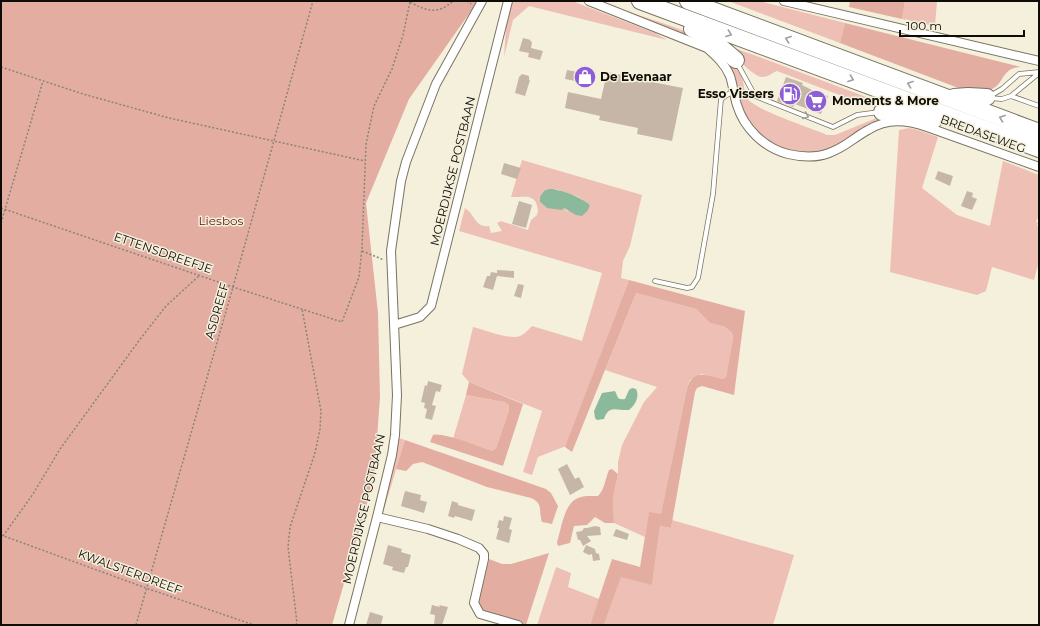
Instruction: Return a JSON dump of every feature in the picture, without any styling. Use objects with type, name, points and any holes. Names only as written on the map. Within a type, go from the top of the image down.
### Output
[{"type":"highway","points":[[634,1],[657,15],[706,36],[720,45],[736,60]]},
{"type":"highway","points":[[640,1],[1039,149]]},
{"type":"highway","points":[[688,1],[1039,132]]},
{"type":"highway","points":[[947,98],[968,96],[987,97]]},
{"type":"highway","points":[[882,112],[896,110],[998,134]]},
{"type":"street","name":"MOERDIJKSE POSTBAAN","points":[[349,625],[392,454],[397,395],[391,250],[401,181],[406,162],[436,84],[482,1]]},
{"type":"street","name":"MOERDIJKSE POSTBAAN","points":[[394,325],[420,317],[431,306],[508,1]]},
{"type":"street","name":"BREDASEWEG","points":[[589,1],[707,48],[716,55],[730,76],[733,91],[743,119],[754,134],[765,144],[781,152],[810,156],[826,154],[841,149],[869,129],[899,120],[926,126],[1039,167]]},
{"type":"street","points":[[784,1],[1039,61]]},
{"type":"street","points":[[377,517],[458,538],[479,548],[484,554],[484,559],[474,602],[480,614],[518,625]]},
{"type":"lane","points":[[736,60],[755,96],[833,127],[857,115],[882,112]]},
{"type":"lane","points":[[987,97],[1002,99],[1011,96],[1039,72]]},
{"type":"lane","points":[[987,97],[999,91],[1019,74],[1039,72]]},
{"type":"lane","points":[[655,281],[687,288],[692,287],[698,278],[713,194],[721,99],[733,91]]},
{"type":"lane","points":[[1011,96],[1039,106]]},
{"type":"path","name":"ASDREEF","points":[[136,625],[313,1]]},
{"type":"path","points":[[392,262],[376,257],[362,250],[366,144],[374,106],[392,69],[403,35],[410,1],[420,8],[440,10],[453,1]]},
{"type":"path","points":[[467,1],[469,3],[470,1]]},
{"type":"path","points":[[1,67],[83,94],[169,118],[365,162]]},
{"type":"path","points":[[1,223],[44,81]]},
{"type":"path","name":"ETTENSDREEFJE","points":[[1,208],[233,287],[342,322],[359,277],[362,250]]},
{"type":"path","points":[[2,536],[33,494],[60,449],[141,338],[166,306],[200,275]]},
{"type":"path","points":[[296,625],[288,547],[290,527],[315,453],[320,429],[321,411],[302,309]]},
{"type":"path","name":"KWALSTERDREEF","points":[[2,536],[254,625]]},
{"type":"shaded area","points":[[512,1],[572,1],[655,33],[667,40],[529,6],[513,20],[504,57],[507,13]]},
{"type":"shaded area","points":[[728,1],[759,1],[845,23],[840,43]]},
{"type":"shaded area","points":[[905,1],[937,1],[935,26],[902,19]]},
{"type":"shaded area","points":[[617,8],[674,27],[714,46],[728,57],[738,68],[742,77],[747,98],[760,108],[771,113],[827,135],[835,135],[879,117],[887,117],[841,146],[812,154],[776,148],[748,123],[719,57]]},
{"type":"shaded area","points":[[722,44],[893,107],[875,107],[860,102],[851,104],[842,96],[777,71],[767,76],[759,76],[748,69]]},
{"type":"shaded area","points":[[909,128],[938,137],[922,188],[957,215],[990,226],[1003,161],[1039,175],[1039,215],[1036,222],[1038,223],[1037,226],[1039,227],[1039,261],[1034,280],[992,267],[986,291],[977,295],[890,272],[899,130]]},
{"type":"shaded area","points":[[522,160],[642,195],[630,246],[623,261],[621,278],[629,280],[566,446],[538,457],[532,475],[523,472],[542,411],[469,382],[462,374],[473,327],[503,336],[515,337],[520,336],[532,326],[582,341],[602,273],[459,231],[465,208],[478,223],[484,226],[489,226],[491,233],[502,231],[497,223],[501,221],[528,230],[531,220],[537,215],[538,211],[535,201],[529,197],[511,197]],"holes":[[[556,189],[579,197],[590,205],[567,211],[564,208],[547,208],[540,202],[540,197]]]},
{"type":"shaded area","points":[[554,189],[576,196],[590,205],[588,210],[582,216],[576,215],[564,208],[562,210],[547,208],[540,202],[540,197],[544,191]]},
{"type":"shaded area","points":[[636,293],[696,309],[710,323],[725,327],[732,333],[733,338],[726,377],[723,379],[701,374],[690,380],[687,388],[661,515],[649,513],[645,537],[614,523],[613,498],[622,445],[644,402],[657,387],[605,370]]},
{"type":"shaded area","points":[[632,388],[636,389],[637,398],[629,410],[614,409],[608,411],[604,419],[597,420],[595,418],[594,411],[602,393],[615,391],[619,398],[625,399],[629,390]]},
{"type":"shaded area","points":[[466,395],[504,402],[509,405],[509,410],[496,448],[492,451],[468,442],[453,439]]},
{"type":"shaded area","points":[[396,437],[405,440],[382,516],[391,466]]},
{"type":"shaded area","points":[[672,520],[794,555],[773,625],[604,625],[621,576],[652,584],[660,526],[671,528]]},
{"type":"shaded area","points":[[556,567],[571,573],[568,587],[599,599],[590,625],[537,625]]},
{"type":"green space","name":"Liesbos","points":[[1,1],[478,1],[409,99],[366,203],[378,313],[380,397],[374,479],[332,625],[1,625]]},
{"type":"green space","points":[[850,1],[905,1],[902,19],[849,7]]},
{"type":"green space","points":[[845,23],[1021,67],[1010,70],[1006,73],[999,83],[992,89],[983,92],[969,92],[840,43]]},
{"type":"green space","points":[[629,280],[745,311],[734,395],[702,386],[697,388],[695,392],[671,528],[660,526],[652,585],[621,577],[604,625],[590,625],[612,559],[640,567],[649,512],[661,514],[687,388],[693,378],[697,376],[706,375],[723,379],[726,377],[733,338],[732,333],[725,327],[710,323],[696,309],[636,293],[572,452],[565,447]]},
{"type":"green space","points":[[469,382],[523,404],[503,466],[430,442],[433,435],[438,435],[462,440],[492,451],[496,448],[509,410],[509,405],[504,402],[466,395]]},
{"type":"green space","points":[[405,440],[546,489],[551,493],[558,506],[552,524],[542,522],[539,505],[531,498],[487,487],[422,462],[413,464],[406,471],[396,469]]},
{"type":"green space","points":[[612,469],[618,474],[613,498],[614,523],[605,523],[595,517],[587,525],[574,526],[570,543],[558,546],[557,542],[566,512],[572,502],[581,497],[598,496],[604,487],[609,470]]},
{"type":"green space","points":[[549,553],[526,625],[485,613],[477,605],[489,559],[502,564],[511,564]]},
{"type":"building","points":[[523,38],[531,40],[531,48],[543,51],[540,60],[528,57],[529,53],[519,51]]},
{"type":"building","points":[[567,70],[593,75],[591,84],[565,79]]},
{"type":"building","points":[[607,72],[622,75],[621,79],[636,82],[637,79],[683,88],[672,141],[637,134],[638,128],[599,120],[600,116],[565,108],[568,92],[601,99]]},
{"type":"building","points":[[522,74],[529,76],[530,80],[525,96],[515,93],[519,77]]},
{"type":"building","points":[[786,77],[803,83],[802,85],[828,96],[821,114],[795,104],[793,107],[777,101]]},
{"type":"building","points":[[504,163],[521,168],[517,179],[501,174]]},
{"type":"building","points":[[938,171],[953,176],[950,186],[935,179]]},
{"type":"building","points":[[967,191],[973,193],[972,197],[977,199],[972,210],[961,206]]},
{"type":"building","points":[[519,201],[532,205],[526,228],[512,224]]},
{"type":"building","points":[[497,270],[514,271],[514,278],[497,276],[493,290],[483,287],[487,276],[490,276],[491,272],[497,273]]},
{"type":"building","points":[[518,284],[524,285],[521,298],[514,296]]},
{"type":"building","points":[[428,381],[442,385],[440,392],[436,391],[432,405],[436,406],[432,420],[425,418],[427,409],[424,408],[425,403],[421,402],[425,385],[427,386]]},
{"type":"building","points":[[567,464],[575,479],[579,477],[584,487],[570,495],[558,469]]},
{"type":"building","points":[[405,491],[421,495],[420,500],[427,502],[424,513],[401,506]]},
{"type":"building","points":[[452,501],[458,503],[458,505],[475,510],[472,521],[455,516],[454,518],[448,516]]},
{"type":"building","points":[[504,516],[512,518],[509,529],[512,530],[509,543],[496,539],[499,528],[497,528],[499,520],[503,521]]},
{"type":"building","points":[[595,526],[600,527],[601,535],[587,536],[591,541],[583,546],[580,540],[578,540],[576,532],[582,531],[584,528]]},
{"type":"building","points":[[616,529],[629,534],[627,540],[613,536]]},
{"type":"building","points":[[388,545],[402,549],[401,552],[411,555],[408,567],[406,567],[404,573],[392,570],[393,567],[383,564]]},
{"type":"building","points":[[586,545],[595,549],[596,553],[599,554],[600,560],[593,561],[592,554],[589,555],[583,552]]},
{"type":"building","points":[[432,605],[448,607],[442,625],[434,625],[435,615],[430,614]]},
{"type":"building","points":[[370,612],[383,616],[381,625],[366,625]]},
{"type":"place","name":"De Evenaar","points":[[585,77]]},
{"type":"place","name":"Esso Vissers","points":[[790,94]]},
{"type":"place","name":"Moments & More","points":[[816,101]]}]
